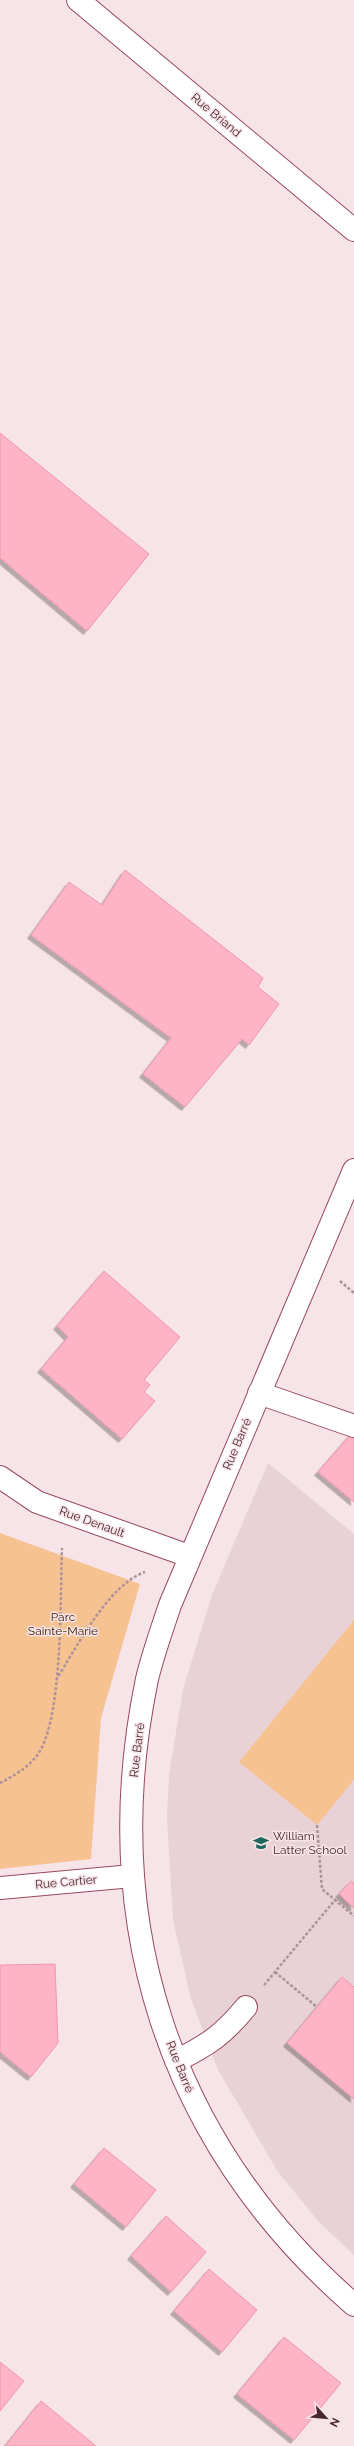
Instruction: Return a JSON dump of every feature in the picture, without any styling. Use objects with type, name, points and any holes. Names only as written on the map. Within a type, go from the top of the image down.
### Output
[{"type":"street","name":"Rue Briand","points":[[78,0],[354,230]]},
{"type":"street","name":"Rue Barré","points":[[354,1170],[189,1556],[156,1648],[144,1697],[133,1774],[130,1822],[132,1876],[144,1958],[157,2007],[176,2061],[208,2127],[251,2195],[304,2258],[354,2304]]},
{"type":"street","points":[[259,1393],[354,1426]]},
{"type":"street","name":"Rue Denault","points":[[0,1477],[37,1502],[189,1556]]},
{"type":"street","name":"Rue Cartier","points":[[0,1888],[132,1876]]},
{"type":"street","points":[[176,2061],[205,2047],[223,2034],[246,2007]]},
{"type":"path","points":[[340,1281],[354,1293]]},
{"type":"path","points":[[0,1783],[28,1764],[39,1752],[50,1721],[56,1680],[62,1548]]},
{"type":"path","points":[[56,1680],[96,1614],[136,1575]]},
{"type":"path","points":[[317,1825],[322,1889],[354,1916]]},
{"type":"path","points":[[246,2007],[335,1900]]},
{"type":"path","points":[[275,1972],[317,2007]]},
{"type":"shaded area","name":"William Latter School","points":[[268,1463],[354,1534],[354,2255],[319,2222],[278,2172],[218,2070],[191,1999],[173,1920],[167,1818],[169,1775],[183,1689],[212,1595]]},
{"type":"green space","name":"Parc Sainte-Marie","points":[[0,1533],[140,1584],[101,1718],[91,1859],[0,1869]]},
{"type":"green space","points":[[354,1620],[354,1780],[317,1825],[239,1762]]},
{"type":"building","points":[[0,433],[149,554],[87,631],[0,558]]},
{"type":"building","points":[[125,870],[263,978],[258,987],[279,1004],[249,1045],[242,1039],[185,1107],[143,1074],[171,1038],[31,935],[69,882],[102,905]]},
{"type":"building","points":[[104,1271],[180,1337],[144,1380],[150,1385],[144,1392],[155,1401],[122,1439],[41,1369],[68,1337],[57,1326]]},
{"type":"building","points":[[351,1434],[354,1437],[354,1502],[318,1472]]},
{"type":"building","points":[[351,1881],[354,1883],[354,1908],[339,1894]]},
{"type":"building","points":[[55,1964],[58,2043],[31,2077],[0,2052],[0,1965]]},
{"type":"building","points":[[342,1977],[354,1987],[354,2099],[287,2043]]},
{"type":"building","points":[[104,2148],[156,2190],[126,2227],[74,2184]]},
{"type":"building","points":[[166,2216],[206,2252],[171,2292],[131,2256]]},
{"type":"building","points":[[209,2269],[257,2310],[222,2352],[174,2311]]},
{"type":"building","points":[[284,2337],[341,2383],[294,2440],[237,2394]]},
{"type":"building","points":[[0,2362],[24,2381],[0,2411]]},
{"type":"building","points":[[41,2401],[96,2446],[5,2446]]},
{"type":"place","name":"William Latter School","points":[[261,1843]]}]
